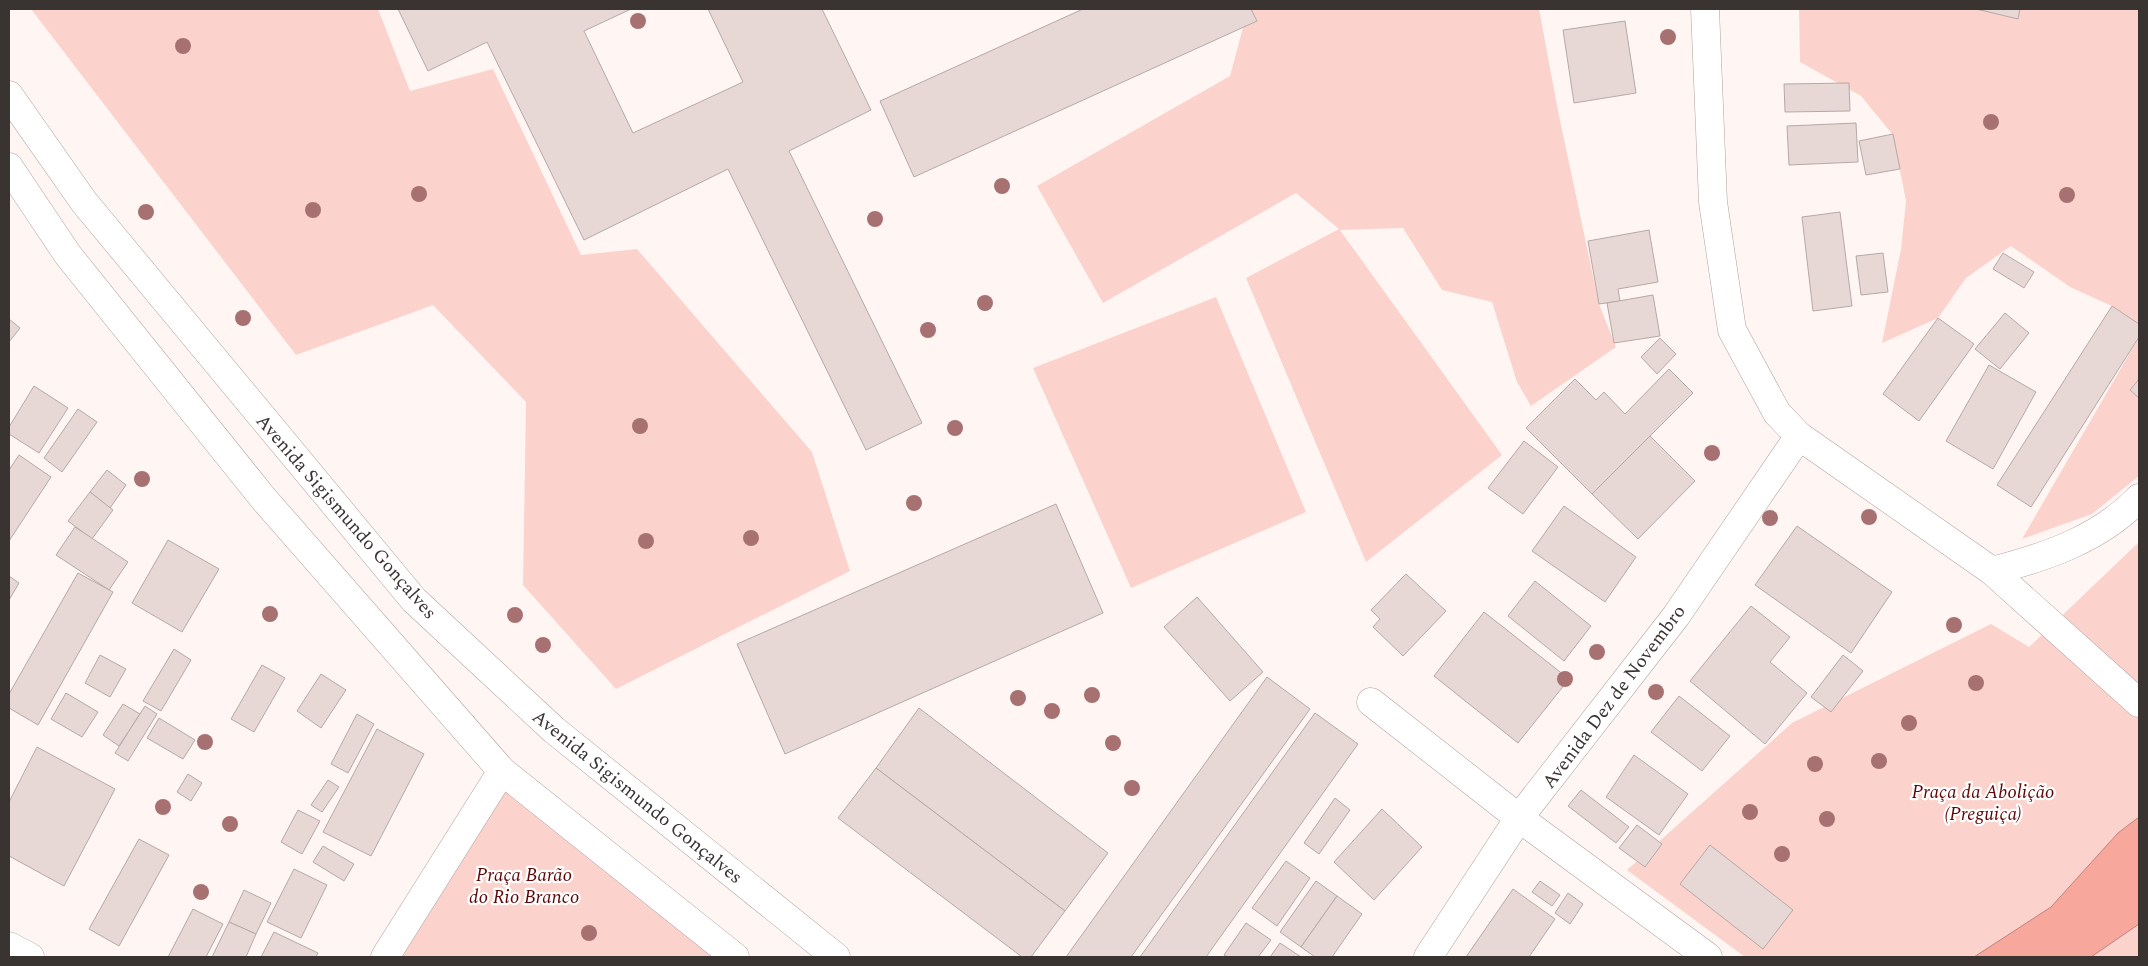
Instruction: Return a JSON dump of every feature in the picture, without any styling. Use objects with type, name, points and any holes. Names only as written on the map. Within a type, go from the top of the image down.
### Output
[{"type":"street","points":[[1705,9],[1713,202],[1732,330],[1777,413],[1799,436],[1992,571],[2139,703]]},
{"type":"street","name":"Avenida Sigismundo Gonçalves","points":[[9,95],[84,202],[414,600],[554,730],[836,957]]},
{"type":"street","points":[[9,167],[68,254],[263,498],[502,771],[735,957]]},
{"type":"street","name":"Avenida Dez de Novembro","points":[[1428,957],[1520,818],[1676,616],[1799,436]]},
{"type":"street","points":[[1992,571],[2042,558],[2078,542],[2124,515],[2139,498]]},
{"type":"street","points":[[1371,702],[1520,818],[1708,957]]},
{"type":"street","points":[[385,957],[502,771]]},
{"type":"street","points":[[9,946],[30,957]]},
{"type":"green space","points":[[31,9],[378,9],[410,91],[493,69],[581,255],[637,249],[812,452],[850,571],[616,689],[523,585],[526,402],[433,305],[296,355]]},
{"type":"green space","points":[[1248,9],[1539,9],[1558,111],[1599,304],[1616,347],[1531,406],[1517,382],[1492,302],[1442,290],[1403,228],[1340,230],[1502,455],[1366,562],[1246,278],[1339,229],[1296,193],[1103,303],[1037,186],[1230,76]]},
{"type":"green space","points":[[1799,9],[2139,9],[2139,324],[2112,306],[2070,287],[2011,246],[1966,278],[1938,318],[1882,343],[1901,249],[1906,201],[1893,135],[1861,96],[1800,62]]},
{"type":"green space","points":[[1216,297],[1306,512],[1131,588],[1033,368]]},
{"type":"green space","points":[[2139,337],[2139,476],[2092,514],[2022,539]]},
{"type":"green space","name":"Praça da Abolição (Preguiça)","points":[[2139,542],[2139,957],[1745,957],[1627,870],[1792,723],[1991,624],[2029,647]]},
{"type":"green space","name":"Praça Barão do Rio Branco","points":[[502,777],[736,957],[402,957]]},
{"type":"shaded area","points":[[2139,817],[2139,924],[2091,957],[1974,957],[2051,907],[2118,833]]},
{"type":"building","points":[[398,9],[631,9],[584,31],[633,133],[743,82],[708,9],[822,9],[871,110],[789,151],[922,423],[866,450],[728,169],[584,240],[487,42],[428,71]]},
{"type":"building","points":[[1083,9],[1251,9],[1257,21],[914,177],[880,101]]},
{"type":"building","points":[[1976,9],[2020,9],[2018,19]]},
{"type":"building","points":[[1625,21],[1636,93],[1574,103],[1563,30]]},
{"type":"building","points":[[1849,83],[1850,111],[1785,112],[1784,84]]},
{"type":"building","points":[[1856,123],[1858,162],[1789,165],[1787,126]]},
{"type":"building","points":[[1893,134],[1900,169],[1866,175],[1859,141]]},
{"type":"building","points":[[1840,212],[1852,306],[1813,311],[1802,217]]},
{"type":"building","points":[[1649,230],[1658,282],[1618,289],[1620,301],[1599,304],[1588,241]]},
{"type":"building","points":[[1883,253],[1888,292],[1861,295],[1856,256]]},
{"type":"building","points":[[2003,253],[2034,272],[2024,288],[1993,269]]},
{"type":"building","points":[[1653,295],[1660,336],[1614,343],[1607,303]]},
{"type":"building","points":[[2112,306],[2139,324],[2139,337],[2031,507],[1997,485]]},
{"type":"building","points":[[2005,313],[2029,333],[2000,369],[1975,349]]},
{"type":"building","points":[[1938,318],[1974,344],[1919,421],[1883,394]]},
{"type":"building","points":[[9,319],[20,328],[9,342]]},
{"type":"building","points":[[1660,338],[1676,354],[1657,374],[1641,357]]},
{"type":"building","points":[[1989,365],[2036,392],[1993,469],[1946,441]]},
{"type":"building","points":[[1669,369],[1693,393],[1592,494],[1526,428],[1575,379],[1596,400],[1604,392],[1625,414]]},
{"type":"building","points":[[2139,379],[2139,398],[2130,390]]},
{"type":"building","points":[[34,386],[68,408],[39,453],[9,434],[9,427]]},
{"type":"building","points":[[78,409],[97,422],[62,472],[44,458]]},
{"type":"building","points":[[1650,436],[1695,481],[1638,539],[1592,494]]},
{"type":"building","points":[[1524,441],[1558,467],[1523,514],[1488,488]]},
{"type":"building","points":[[19,455],[51,477],[9,541],[9,470]]},
{"type":"building","points":[[107,470],[126,485],[110,508],[90,492]]},
{"type":"building","points":[[90,492],[113,510],[92,539],[68,521]]},
{"type":"building","points":[[1056,504],[1103,613],[785,754],[737,644]]},
{"type":"building","points":[[1564,506],[1636,557],[1605,602],[1532,551]]},
{"type":"building","points":[[1797,526],[1892,592],[1851,653],[1755,585]]},
{"type":"building","points":[[75,527],[128,562],[109,590],[56,555]]},
{"type":"building","points":[[168,540],[219,569],[182,632],[132,603]]},
{"type":"building","points":[[78,573],[113,592],[38,725],[9,708],[9,694]]},
{"type":"building","points":[[1406,574],[1446,611],[1403,656],[1373,627],[1380,619],[1371,610]]},
{"type":"building","points":[[9,576],[19,583],[9,600]]},
{"type":"building","points":[[1535,581],[1591,626],[1564,661],[1508,616]]},
{"type":"building","points":[[1197,597],[1263,672],[1230,701],[1164,627]]},
{"type":"building","points":[[1751,606],[1790,637],[1770,662],[1807,693],[1765,744],[1690,681]]},
{"type":"building","points":[[1484,612],[1569,679],[1518,743],[1434,676]]},
{"type":"building","points":[[174,649],[191,660],[161,711],[143,701]]},
{"type":"building","points":[[100,655],[126,669],[110,697],[85,683]]},
{"type":"building","points":[[1843,655],[1863,671],[1831,712],[1811,697]]},
{"type":"building","points":[[262,665],[285,678],[254,732],[231,719]]},
{"type":"building","points":[[321,674],[346,690],[321,728],[297,711]]},
{"type":"building","points":[[1267,677],[1310,709],[1131,957],[1066,957]]},
{"type":"building","points":[[66,693],[98,712],[82,737],[51,719]]},
{"type":"building","points":[[1679,696],[1730,736],[1702,771],[1651,732]]},
{"type":"building","points":[[123,704],[140,714],[119,746],[103,735]]},
{"type":"building","points":[[145,706],[157,714],[128,761],[115,753]]},
{"type":"building","points":[[919,708],[1108,853],[1065,911],[876,768]]},
{"type":"building","points":[[1315,713],[1358,744],[1206,957],[1140,957]]},
{"type":"building","points":[[357,714],[374,724],[348,773],[331,764]]},
{"type":"building","points":[[159,718],[195,740],[183,759],[147,738]]},
{"type":"building","points":[[377,729],[424,754],[371,856],[323,832]]},
{"type":"building","points":[[37,747],[115,789],[64,886],[9,856],[9,802]]},
{"type":"building","points":[[1634,755],[1688,794],[1659,835],[1606,797]]},
{"type":"building","points":[[876,768],[1065,911],[1031,957],[1022,957],[838,818]]},
{"type":"building","points":[[188,774],[202,783],[191,801],[177,792]]},
{"type":"building","points":[[328,780],[339,787],[322,812],[311,805]]},
{"type":"building","points":[[1581,790],[1629,827],[1616,843],[1568,806]]},
{"type":"building","points":[[1335,798],[1350,810],[1319,854],[1304,843]]},
{"type":"building","points":[[1382,809],[1422,847],[1374,900],[1334,862]]},
{"type":"building","points":[[298,810],[320,821],[302,854],[281,842]]},
{"type":"building","points":[[1637,825],[1662,844],[1645,867],[1619,848]]},
{"type":"building","points":[[139,839],[169,855],[119,946],[89,929]]},
{"type":"building","points":[[1710,845],[1793,910],[1763,949],[1680,884]]},
{"type":"building","points":[[323,846],[354,864],[344,881],[313,862]]},
{"type":"building","points":[[1286,861],[1310,878],[1277,926],[1252,908]]},
{"type":"building","points":[[294,869],[327,885],[301,938],[267,922]]},
{"type":"building","points":[[1316,881],[1337,896],[1301,947],[1280,932]]},
{"type":"building","points":[[1540,881],[1560,895],[1552,906],[1532,892]]},
{"type":"building","points":[[1513,889],[1555,919],[1529,957],[1466,957]]},
{"type":"building","points":[[244,890],[271,903],[256,934],[229,922]]},
{"type":"building","points":[[1568,893],[1583,904],[1570,924],[1555,913]]},
{"type":"building","points":[[1337,896],[1362,914],[1332,957],[1315,957],[1301,947]]},
{"type":"building","points":[[193,909],[223,924],[206,957],[168,957]]},
{"type":"building","points":[[229,922],[256,934],[246,957],[212,957]]},
{"type":"building","points":[[1246,923],[1271,940],[1258,957],[1228,957],[1224,955]]},
{"type":"building","points":[[274,932],[318,953],[316,957],[261,957]]},
{"type":"building","points":[[1280,943],[1301,957],[1270,957]]}]
